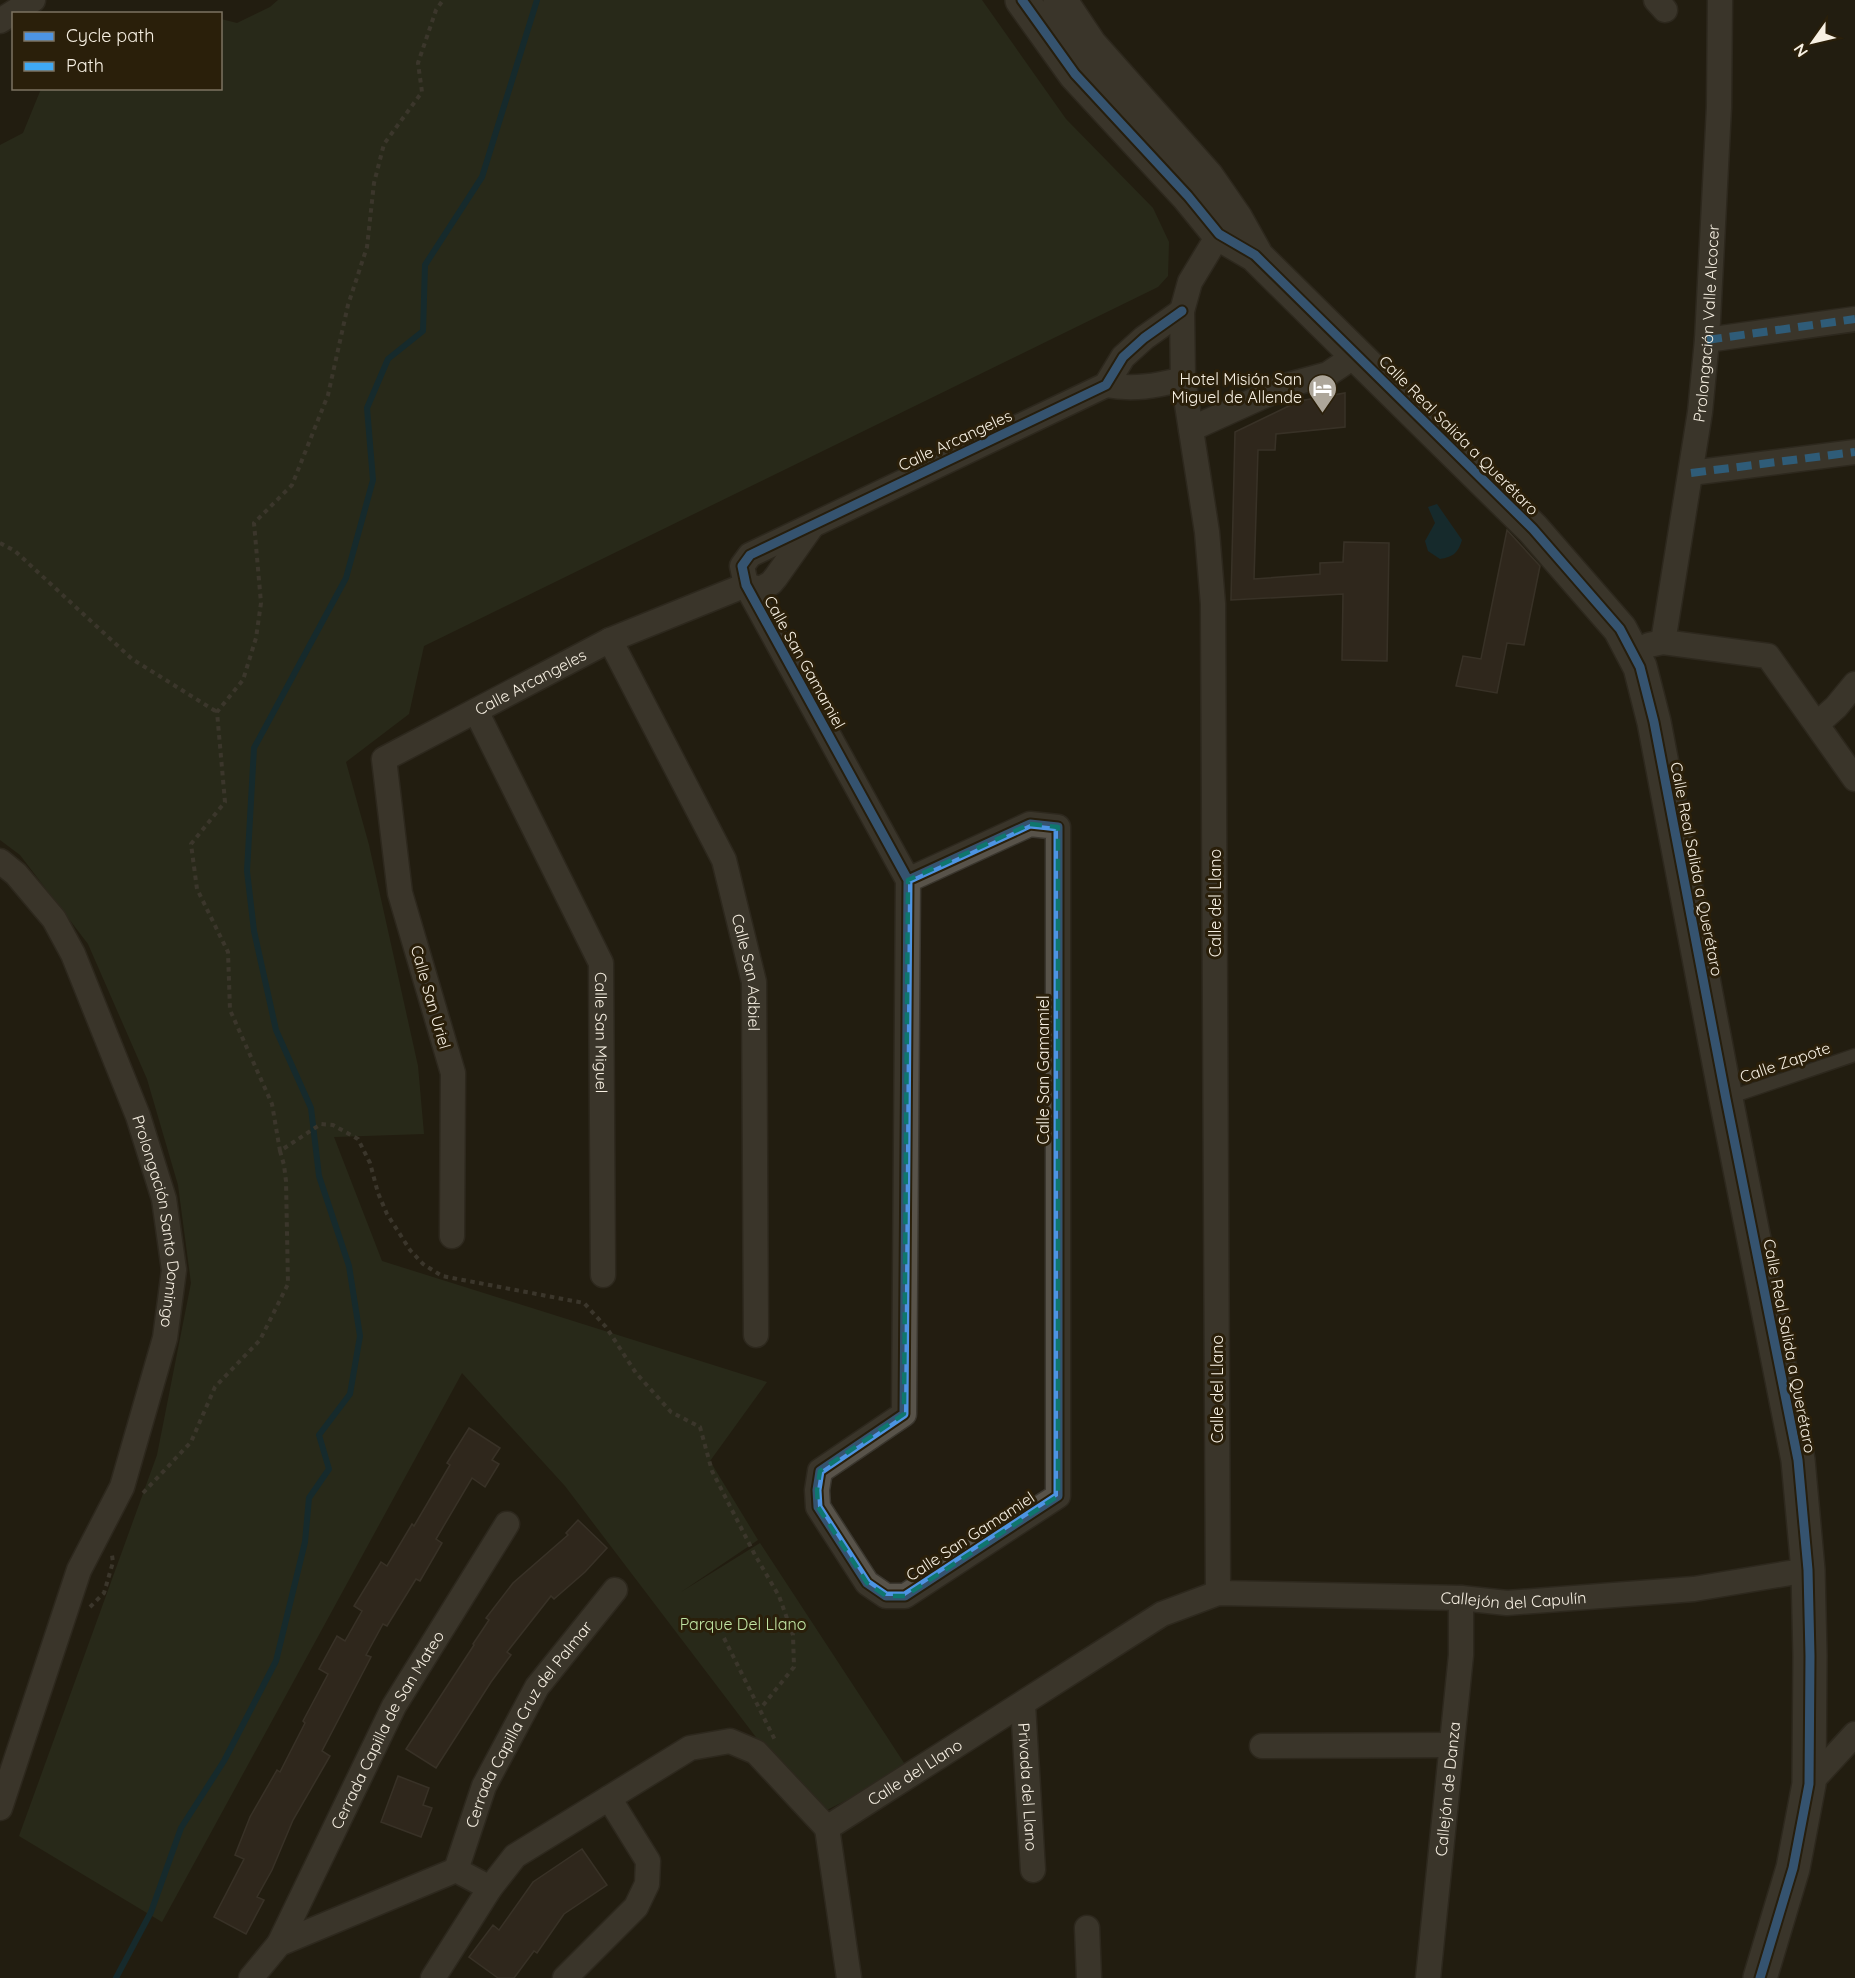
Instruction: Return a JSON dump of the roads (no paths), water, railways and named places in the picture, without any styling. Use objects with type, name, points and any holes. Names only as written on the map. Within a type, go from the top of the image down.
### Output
[{"type":"street","points":[[14,12],[33,0]]},
{"type":"street","name":"Calle Real Salida a Querétaro","points":[[1022,0],[1075,74],[1188,196],[1227,227],[1256,255],[1533,530],[1620,629],[1640,667],[1654,722],[1798,1460],[1808,1570],[1809,1784],[1793,1868],[1760,1978]]},
{"type":"street","name":"Calle Real Salida a Querétaro","points":[[1060,0],[1090,45],[1207,177],[1227,227]]},
{"type":"street","name":"Prolongación Valle Alcocer","points":[[1663,642],[1700,412],[1707,340],[1719,106],[1720,0]]},
{"type":"street","name":"Calle del Llano","points":[[827,1828],[1023,1705],[1162,1614],[1218,1593],[1213,604],[1207,532],[1183,379],[1182,311],[1190,282],[1227,227]]},
{"type":"street","points":[[1182,311],[1144,338],[1123,357],[1106,385],[1127,389],[1183,379]]},
{"type":"street","points":[[1707,340],[1855,319]]},
{"type":"street","points":[[1191,429],[1288,385],[1328,374],[1356,355]]},
{"type":"street","name":"Calle Arcangeles","points":[[384,759],[610,640],[746,585],[760,589],[771,583],[813,524],[1106,385]]},
{"type":"street","points":[[1691,473],[1855,452]]},
{"type":"street","name":"Calle San Gamamiel","points":[[746,585],[908,880],[904,1414],[820,1471],[817,1490],[818,1507],[867,1583],[886,1596],[905,1596],[1058,1496],[1058,827],[1030,824],[908,880]]},
{"type":"street","name":"Calle San Adbiel","points":[[610,640],[724,860],[754,982],[756,1335]]},
{"type":"street","points":[[1631,648],[1663,642],[1768,656],[1855,779]]},
{"type":"street","points":[[1816,724],[1855,684]]},
{"type":"street","name":"Calle San Miguel","points":[[476,711],[601,963],[603,1275]]},
{"type":"street","name":"Calle San Uriel","points":[[384,759],[400,893],[453,1073],[452,1236]]},
{"type":"street","name":"Prolongación Santo Domingo","points":[[0,861],[15,874],[54,919],[73,954],[138,1116],[164,1199],[174,1270],[165,1338],[122,1487],[79,1570],[0,1808]]},
{"type":"street","name":"Cerrada Capilla de San Mateo","points":[[279,1944],[394,1706],[507,1524]]},
{"type":"street","name":"Callejón del Capulín","points":[[1218,1593],[1461,1598],[1508,1603],[1694,1588],[1808,1570]]},
{"type":"street","name":"Cerrada Capilla Cruz del Palmar","points":[[456,1869],[484,1786],[537,1686],[615,1590]]},
{"type":"street","name":"Callejón de Danza","points":[[1428,1978],[1461,1655],[1461,1598]]},
{"type":"street","name":"Privada del Llano","points":[[1023,1705],[1034,1870]]},
{"type":"street","points":[[1809,1784],[1855,1734]]},
{"type":"street","points":[[433,1978],[490,1888],[515,1856],[690,1748],[730,1741],[756,1752],[827,1828],[849,1978]]},
{"type":"street","points":[[1262,1746],[1451,1745]]},
{"type":"street","points":[[564,1978],[636,1907],[647,1884],[648,1861],[609,1798]]},
{"type":"street","points":[[251,1978],[279,1944],[456,1869],[490,1888]]},
{"type":"street","points":[[1087,1928],[1089,1978]]},
{"type":"lane","name":"Calle Zapote","points":[[1726,1099],[1855,1055]]},
{"type":"water","points":[[1437,504],[1462,540],[1454,554],[1440,559],[1428,551],[1425,541],[1435,523],[1428,507]]},
{"type":"waterway","points":[[116,1978],[151,1912],[181,1828],[224,1761],[276,1661],[305,1542],[309,1498],[329,1469],[319,1435],[350,1394],[360,1336],[349,1266],[319,1176],[311,1108],[276,1030],[254,931],[247,871],[254,748],[346,578],[373,480],[367,408],[388,359],[423,331],[425,265],[482,177],[537,0]]},
{"type":"place","name":"Hotel Misión San Miguel de Allende","points":[[1323,414]]},
{"type":"park label","name":"Parque Del Llano","points":[[743,1624]]}]
